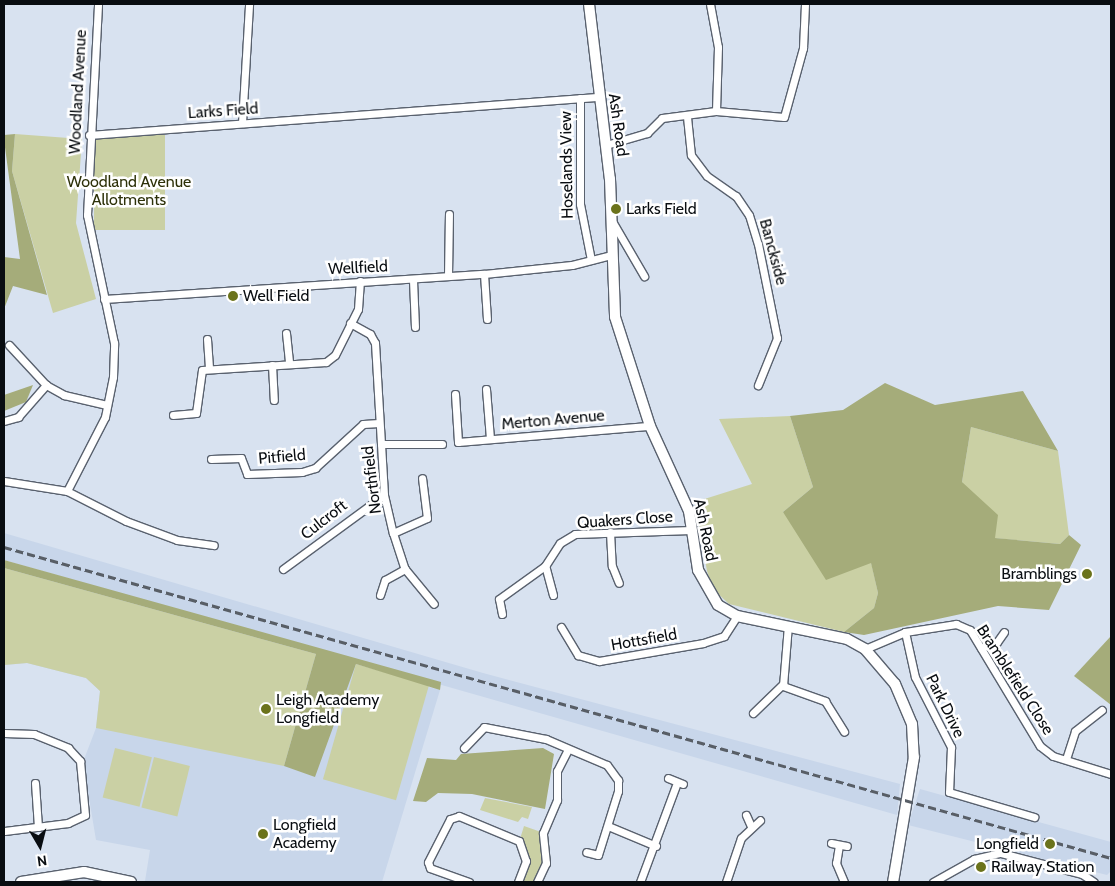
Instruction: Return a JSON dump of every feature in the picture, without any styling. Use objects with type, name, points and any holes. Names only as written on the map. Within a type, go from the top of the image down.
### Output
[{"type":"street","name":"Woodland Avenue","points":[[67,491],[95,442],[107,404],[114,343],[87,215],[89,135],[98,4]]},
{"type":"street","points":[[242,123],[250,4]]},
{"type":"street","name":"Ash Road","points":[[589,4],[598,96],[606,145],[612,220],[611,255],[614,317],[650,426],[682,492],[705,590],[718,605],[737,616],[788,625],[847,639],[865,649],[895,684],[914,736],[912,779],[892,882]]},
{"type":"street","points":[[710,4],[718,47],[716,111]]},
{"type":"street","points":[[606,145],[646,133],[662,118],[687,117],[716,111],[784,117],[804,48],[805,4]]},
{"type":"street","name":"Larks Field","points":[[89,135],[598,96]]},
{"type":"street","name":"Hoselands View","points":[[580,98],[580,204],[591,260]]},
{"type":"street","name":"Banckside","points":[[687,117],[690,155],[707,176],[736,196],[749,215],[758,244],[777,338],[758,385]]},
{"type":"street","points":[[448,276],[449,214]]},
{"type":"street","points":[[612,220],[644,276]]},
{"type":"street","name":"Wellfield","points":[[104,299],[484,274],[591,260],[611,255]]},
{"type":"street","points":[[484,274],[486,319]]},
{"type":"street","points":[[413,280],[415,327]]},
{"type":"street","points":[[173,415],[196,413],[202,370],[326,362],[334,355],[358,309],[360,282]]},
{"type":"street","name":"Northfield","points":[[350,323],[370,334],[375,343],[384,495],[404,568],[434,604]]},
{"type":"street","points":[[286,333],[289,364]]},
{"type":"street","points":[[207,338],[209,369]]},
{"type":"street","points":[[9,345],[46,385],[64,396],[107,404]]},
{"type":"street","points":[[272,365],[274,400]]},
{"type":"street","points":[[4,421],[18,418],[46,385]]},
{"type":"street","points":[[486,389],[490,439]]},
{"type":"street","name":"Merton Avenue","points":[[456,394],[458,442],[650,426]]},
{"type":"street","name":"Pitfield","points":[[211,459],[241,458],[247,474],[302,472],[315,468],[363,424],[379,423]]},
{"type":"street","points":[[380,444],[442,444]]},
{"type":"street","name":"Northfield","points":[[394,533],[427,518],[422,478]]},
{"type":"street","points":[[4,481],[67,491],[126,521],[177,540],[214,546]]},
{"type":"street","name":"Culcroft","points":[[283,569],[384,495]]},
{"type":"street","name":"Quakers Close","points":[[545,566],[560,543],[575,534],[692,530]]},
{"type":"street","points":[[610,532],[612,566],[620,583]]},
{"type":"street","points":[[502,614],[498,599],[545,566],[553,595]]},
{"type":"street","points":[[380,595],[385,580],[404,568]]},
{"type":"street","name":"Hottsfield","points":[[561,627],[578,655],[599,662],[703,643],[724,636],[737,616]]},
{"type":"street","name":"Bramblefield Close","points":[[865,649],[905,632],[956,624],[970,630],[1029,735],[1054,756],[1111,774]]},
{"type":"street","points":[[753,713],[782,684],[788,625]]},
{"type":"street","name":"Park Drive","points":[[905,632],[915,675],[950,744],[950,793],[1034,817]]},
{"type":"street","points":[[981,648],[997,642],[1004,632]]},
{"type":"street","points":[[782,684],[822,700],[844,732]]},
{"type":"street","points":[[1066,759],[1075,731],[1102,710]]},
{"type":"street","points":[[832,729],[840,724]]},
{"type":"street","points":[[464,748],[484,727],[546,739],[567,751],[607,765],[613,771],[618,791],[598,854],[586,852]]},
{"type":"street","points":[[4,733],[52,738],[80,761],[85,815],[38,827],[4,831]]},
{"type":"street","points":[[537,882],[546,863],[543,833],[557,800],[557,771],[567,751]]},
{"type":"street","points":[[640,882],[680,785],[668,778]]},
{"type":"street","points":[[35,783],[38,827]]},
{"type":"street","points":[[746,815],[751,826]]},
{"type":"street","points":[[469,882],[430,868],[428,862],[450,819],[459,816],[518,841],[526,861],[518,882]]},
{"type":"street","points":[[726,882],[741,838],[751,826],[760,820]]},
{"type":"street","points":[[608,826],[656,846]]},
{"type":"street","points":[[831,843],[843,846],[836,863],[844,882]]},
{"type":"street","points":[[933,882],[977,858],[1001,853],[1082,874],[1094,882]]},
{"type":"street","points":[[21,882],[84,872],[131,882]]},
{"type":"shaded area","points":[[4,533],[483,673],[900,784],[897,815],[4,560]]},
{"type":"shaded area","name":"Leigh Academy Longfield","points":[[4,569],[440,690],[382,882],[145,881],[150,850],[96,840],[83,762],[96,728],[100,691],[86,678],[27,663],[4,665]]},
{"type":"shaded area","points":[[920,789],[1111,842],[1111,871],[1107,875],[908,825]]},
{"type":"green space","points":[[15,134],[82,139],[76,223],[96,299],[53,313],[12,171]]},
{"type":"green space","points":[[15,134],[12,171],[47,295],[13,286],[4,309],[4,257],[20,259],[4,140],[4,135]]},
{"type":"green space","name":"Woodland Avenue Allotments","points":[[94,135],[165,135],[165,230],[94,230]]},
{"type":"green space","points":[[885,383],[935,405],[1023,391],[1058,451],[971,427],[962,482],[998,515],[995,538],[1060,544],[1069,535],[1081,545],[1049,610],[998,606],[864,635],[844,632],[874,608],[878,593],[871,563],[826,580],[783,512],[813,487],[790,416],[843,410]]},
{"type":"green space","points":[[33,385],[26,402],[4,411],[4,395]]},
{"type":"green space","points":[[790,416],[813,487],[783,512],[871,562],[878,593],[874,608],[844,632],[729,604],[713,589],[707,571],[695,502],[752,484],[719,419]]},
{"type":"green space","points":[[971,427],[1058,451],[1069,535],[1060,544],[994,538],[962,482]]},
{"type":"green space","points":[[4,560],[441,682],[440,690],[356,664],[315,777],[284,766],[316,654],[4,568]]},
{"type":"green space","points":[[4,568],[316,654],[284,766],[96,728],[100,691],[86,678],[27,663],[4,665]]},
{"type":"green space","points":[[1111,636],[1111,705],[1074,676]]},
{"type":"green space","points":[[356,664],[429,685],[396,800],[323,779]]},
{"type":"green space","points":[[115,748],[152,757],[140,807],[103,797]]},
{"type":"green space","points":[[543,748],[554,754],[545,809],[472,794],[438,793],[426,802],[413,801],[427,758],[456,760],[461,754]]},
{"type":"green space","points":[[154,757],[190,766],[177,816],[141,807]]},
{"type":"green space","points":[[485,798],[532,807],[528,819],[522,817],[518,822],[480,810]]},
{"type":"green space","points":[[524,826],[541,832],[543,861],[534,882],[520,882],[527,866],[520,839]]},
{"type":"railway","points":[[4,547],[1111,858]]},
{"type":"place","name":"Larks Field","points":[[616,209]]},
{"type":"place","name":"Well Field","points":[[233,296]]},
{"type":"place","name":"Bramblings","points":[[1087,574]]},
{"type":"place","name":"Leigh Academy Longfield","points":[[266,709]]},
{"type":"place","name":"Longfield Academy","points":[[263,834]]},
{"type":"place","name":"Longfield","points":[[1050,844]]},
{"type":"place","name":"Railway Station","points":[[981,867]]}]
